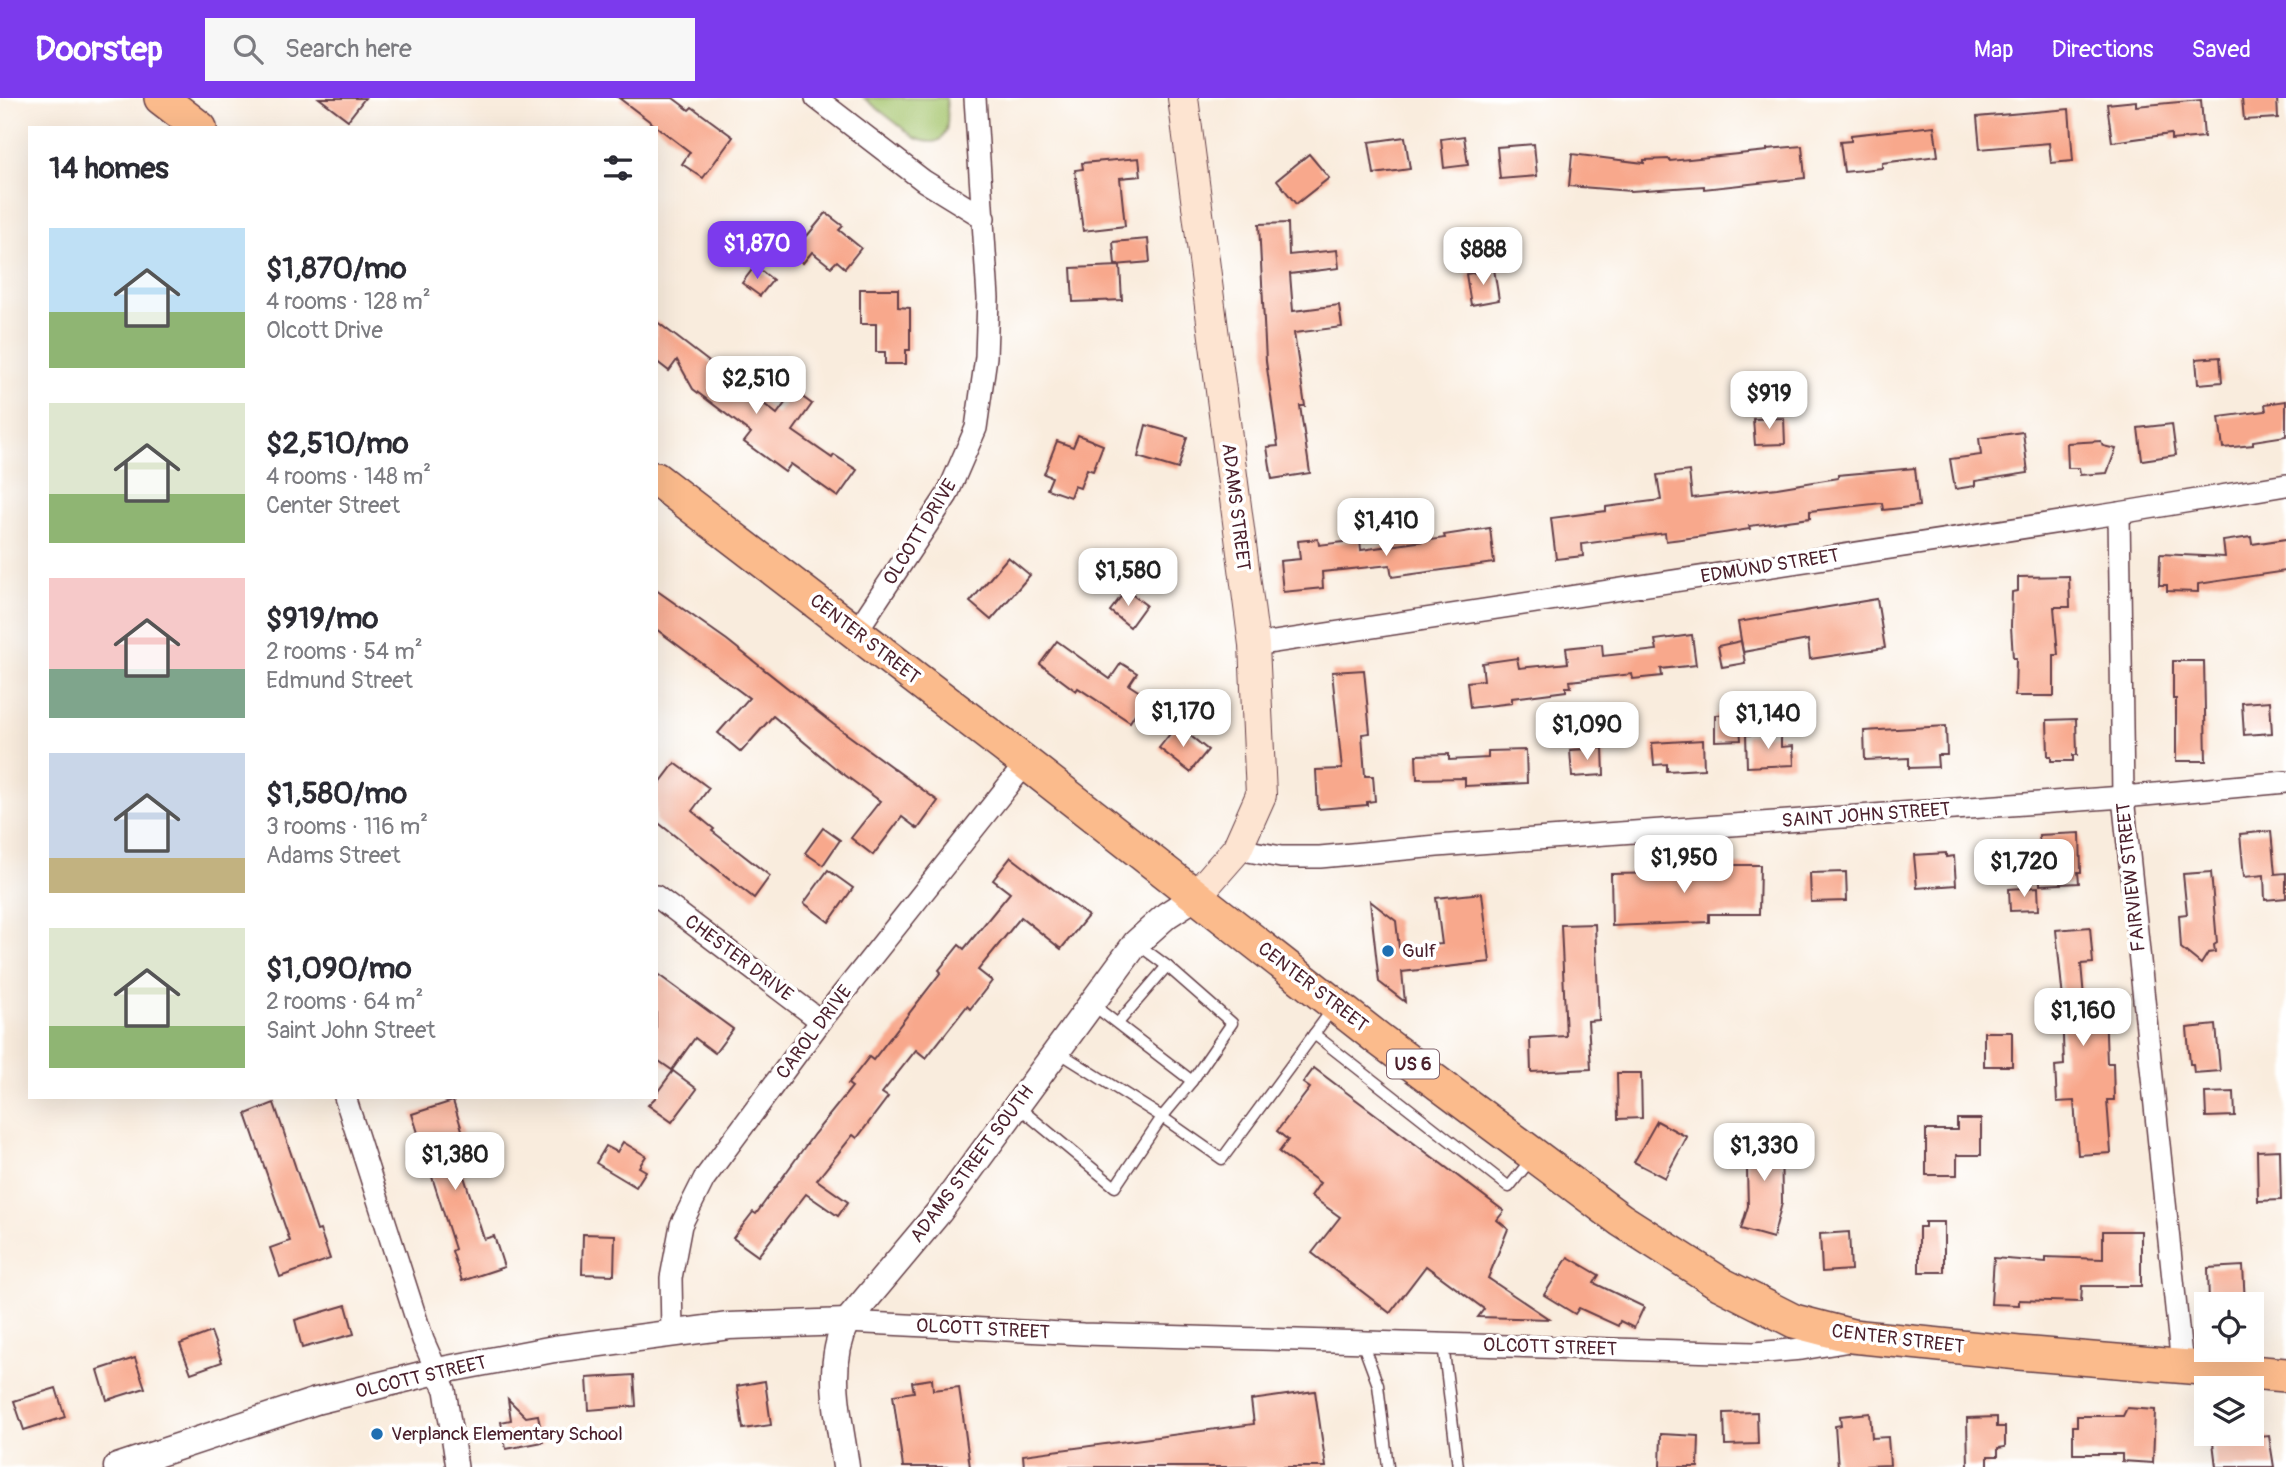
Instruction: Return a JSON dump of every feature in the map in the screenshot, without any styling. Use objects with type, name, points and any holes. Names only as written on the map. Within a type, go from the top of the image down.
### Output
[{"type":"main road","points":[[161,98],[197,126]]},
{"type":"main road","name":"ADAMS STREET","points":[[1185,98],[1254,645],[1261,795],[1237,849],[1195,897]]},
{"type":"main road","name":"CENTER STREET","points":[[658,480],[1336,1005],[1621,1220],[1721,1284],[1794,1321],[1831,1332],[1866,1338],[2286,1375]]},
{"type":"street","points":[[816,98],[924,181],[984,218]]},
{"type":"street","name":"OLCOTT DRIVE","points":[[856,632],[947,495],[976,428],[986,356],[988,298],[975,98]]},
{"type":"street","name":"EDMUND STREET","points":[[1254,645],[2286,485]]},
{"type":"street","name":"FAIRVIEW STREET","points":[[2119,513],[2123,797],[2182,1366]]},
{"type":"street","name":"CAROL DRIVE","points":[[672,1333],[671,1278],[681,1224],[704,1179],[821,1021],[1026,763]]},
{"type":"street","name":"SAINT JOHN STREET","points":[[1237,849],[1280,857],[1320,857],[1437,846],[2123,797],[2286,782]]},
{"type":"street","name":"ADAMS STREET SOUTH","points":[[846,1467],[834,1367],[839,1338],[847,1322],[939,1212],[1136,943],[1167,915],[1195,897]]},
{"type":"street","name":"CHESTER DRIVE","points":[[658,898],[821,1021]]},
{"type":"street","points":[[346,1099],[413,1310],[446,1396],[457,1467]]},
{"type":"street","name":"OLCOTT STREET","points":[[117,1467],[316,1401],[437,1371],[554,1349],[755,1324],[847,1322],[1083,1334],[1754,1353],[1802,1349],[1866,1338]]},
{"type":"lane","points":[[1016,1105],[1115,1187],[1162,1117],[1192,1081],[1233,1023],[1136,943]]},
{"type":"lane","points":[[1118,1023],[1167,966]]},
{"type":"lane","points":[[1091,1003],[1192,1081]]},
{"type":"lane","points":[[1056,1050],[1162,1117],[1222,1159],[1336,1005]]},
{"type":"lane","points":[[1314,1034],[1509,1187],[1535,1155]]},
{"type":"lane","points":[[1362,1342],[1378,1385],[1388,1467]]},
{"type":"lane","points":[[1443,1345],[1458,1467]]},
{"type":"green space","points":[[864,98],[946,98],[945,133],[935,141],[927,142],[915,138]]},
{"type":"building","points":[[319,98],[365,98],[348,120]]},
{"type":"building","points":[[619,98],[673,98],[689,110],[692,107],[733,137],[703,178],[682,164],[690,152]]},
{"type":"building","points":[[2242,98],[2277,98],[2278,118],[2244,120]]},
{"type":"building","points":[[2201,100],[2204,137],[2171,140],[2171,134],[2112,142],[2107,104],[2136,101],[2136,106]]},
{"type":"building","points":[[2069,109],[2073,161],[2051,163],[2049,143],[1980,149],[1977,117]]},
{"type":"building","points":[[1934,126],[1938,156],[1882,163],[1882,168],[1844,172],[1840,142],[1851,141],[1851,135]]},
{"type":"building","points":[[1464,136],[1468,165],[1444,168],[1441,139]]},
{"type":"building","points":[[1405,137],[1410,169],[1374,174],[1369,142]]},
{"type":"building","points":[[1534,144],[1537,176],[1500,179],[1497,147]]},
{"type":"building","points":[[1802,146],[1805,178],[1704,189],[1704,186],[1631,191],[1569,186],[1572,154],[1644,163],[1644,160],[1670,161]]},
{"type":"building","points":[[1309,154],[1329,178],[1296,204],[1277,180]]},
{"type":"building","points":[[1139,158],[1141,176],[1120,178],[1125,226],[1083,231],[1075,170],[1083,169],[1082,163]]},
{"type":"building","points":[[826,213],[843,226],[839,230],[861,248],[845,268],[837,261],[831,267],[812,252],[803,263],[782,246],[798,228],[807,236]]},
{"type":"building","points":[[1288,223],[1289,255],[1337,250],[1339,268],[1290,274],[1293,311],[1339,305],[1342,327],[1294,333],[1305,406],[1300,406],[1310,473],[1272,479],[1267,447],[1278,446],[1266,361],[1259,224]]},
{"type":"building","points":[[1148,239],[1150,262],[1115,265],[1113,242]]},
{"type":"building","points":[[755,266],[773,280],[760,296],[742,283]]},
{"type":"building","points":[[1120,266],[1122,300],[1073,302],[1071,268]]},
{"type":"building","points":[[1494,269],[1499,300],[1471,305],[1466,274]]},
{"type":"building","points":[[860,289],[898,289],[898,307],[910,308],[910,350],[906,350],[906,364],[885,364],[885,352],[876,352],[876,324],[860,324]]},
{"type":"building","points":[[658,323],[777,414],[794,391],[812,404],[793,431],[832,458],[834,455],[857,470],[838,497],[791,464],[785,472],[744,442],[751,433],[693,389],[677,360],[669,371],[658,363]]},
{"type":"building","points":[[2220,357],[2222,382],[2198,384],[2196,359]]},
{"type":"building","points":[[2286,401],[2286,436],[2253,441],[2253,445],[2223,448],[2219,417],[2266,411],[2265,404]]},
{"type":"building","points":[[1784,418],[1785,444],[1755,445],[1753,419]]},
{"type":"building","points":[[2172,424],[2176,455],[2142,460],[2138,428]]},
{"type":"building","points":[[1146,425],[1187,437],[1178,469],[1138,457]]},
{"type":"building","points":[[2023,432],[2028,473],[1975,481],[1975,486],[1955,489],[1950,459],[1981,455],[1979,438]]},
{"type":"building","points":[[1078,435],[1103,445],[1093,471],[1087,469],[1080,488],[1074,486],[1070,497],[1047,489],[1052,477],[1044,474],[1057,441],[1073,447]]},
{"type":"building","points":[[2101,441],[2103,446],[2116,449],[2107,473],[2080,475],[2079,468],[2068,468],[2067,443]]},
{"type":"building","points":[[1915,468],[1919,506],[1883,510],[1882,503],[1810,511],[1810,518],[1749,526],[1750,529],[1697,537],[1666,541],[1665,533],[1582,544],[1583,556],[1556,559],[1551,518],[1661,500],[1657,475],[1689,471],[1692,498],[1777,488],[1838,478],[1838,475]]},
{"type":"building","points":[[1490,528],[1494,563],[1392,577],[1390,565],[1322,572],[1323,588],[1283,592],[1280,561],[1300,559],[1298,541],[1318,539],[1319,545],[1360,540],[1361,550],[1445,538],[1444,535]]},
{"type":"building","points":[[2251,537],[2252,544],[2286,539],[2286,571],[2198,584],[2198,592],[2167,591],[2167,585],[2159,585],[2160,554],[2225,557],[2223,541]]},
{"type":"building","points":[[1008,557],[1030,575],[991,620],[970,602]]},
{"type":"building","points":[[2069,576],[2070,607],[2054,607],[2058,655],[2054,655],[2054,696],[2015,696],[2016,658],[2013,658],[2011,626],[2012,592],[2018,591],[2018,577]]},
{"type":"building","points":[[1126,590],[1146,605],[1130,627],[1110,611]]},
{"type":"building","points":[[658,591],[727,640],[833,724],[938,801],[918,829],[902,817],[873,855],[851,838],[880,801],[773,716],[741,752],[718,733],[749,698],[658,630]]},
{"type":"building","points":[[1877,599],[1885,648],[1810,659],[1808,640],[1743,652],[1738,622]]},
{"type":"building","points":[[1692,635],[1696,665],[1661,669],[1662,676],[1633,679],[1632,674],[1570,681],[1571,687],[1566,687],[1566,691],[1512,698],[1512,703],[1470,708],[1467,682],[1484,680],[1482,663],[1517,658],[1519,668],[1568,663],[1566,648],[1602,644],[1603,656],[1657,650],[1655,640]]},
{"type":"building","points":[[1057,641],[1110,679],[1121,663],[1137,673],[1129,685],[1146,696],[1130,722],[1078,688],[1076,691],[1040,664]]},
{"type":"building","points":[[1741,641],[1745,663],[1722,667],[1718,646]]},
{"type":"building","points":[[2173,661],[2204,661],[2206,761],[2176,761]]},
{"type":"building","points":[[1364,670],[1370,733],[1362,734],[1365,776],[1373,776],[1375,801],[1367,802],[1367,805],[1318,809],[1316,770],[1342,769],[1332,672]]},
{"type":"building","points":[[2270,701],[2272,733],[2244,735],[2242,703]]},
{"type":"building","points":[[1739,714],[1741,740],[1715,741],[1715,715]]},
{"type":"building","points":[[2076,719],[2077,755],[2073,755],[2073,761],[2051,761],[2051,756],[2048,756],[2047,720]]},
{"type":"building","points":[[1177,725],[1208,750],[1190,772],[1159,748]]},
{"type":"building","points":[[1946,726],[1947,755],[1937,755],[1938,767],[1909,768],[1909,758],[1865,760],[1864,731]]},
{"type":"building","points":[[1781,734],[1781,747],[1793,746],[1794,765],[1747,767],[1746,735]]},
{"type":"building","points":[[1703,740],[1704,769],[1667,771],[1667,764],[1654,765],[1652,743]]},
{"type":"building","points":[[1603,748],[1604,775],[1572,777],[1570,750]]},
{"type":"building","points":[[1526,750],[1527,783],[1465,786],[1465,778],[1417,779],[1416,755],[1449,754],[1449,760],[1488,758],[1488,751]]},
{"type":"building","points":[[675,763],[709,788],[692,811],[714,829],[712,831],[770,876],[754,898],[658,823],[658,785]]},
{"type":"building","points":[[823,828],[840,840],[823,865],[805,853]]},
{"type":"building","points":[[2271,831],[2275,874],[2286,873],[2286,898],[2265,900],[2264,875],[2244,877],[2240,834]]},
{"type":"building","points":[[2080,833],[2079,883],[2040,885],[2039,835]]},
{"type":"building","points":[[1946,853],[1946,857],[1954,856],[1956,885],[1917,888],[1914,855]]},
{"type":"building","points":[[1011,857],[1088,916],[1061,949],[1021,917],[978,970],[992,981],[970,1009],[967,1006],[926,1058],[916,1050],[882,1093],[888,1097],[857,1138],[853,1135],[817,1180],[848,1202],[838,1216],[806,1194],[758,1256],[733,1238],[753,1212],[756,1214],[852,1087],[848,1084],[869,1057],[873,1060],[959,945],[964,949],[1010,893],[993,880]]},
{"type":"building","points":[[1728,865],[1760,865],[1759,914],[1709,914],[1709,922],[1612,926],[1611,874],[1673,873],[1673,870],[1728,868]]},
{"type":"building","points":[[828,870],[853,888],[829,922],[804,903]]},
{"type":"building","points":[[1846,872],[1847,901],[1811,902],[1810,873]]},
{"type":"building","points":[[2211,872],[2217,943],[2214,945],[2215,952],[2208,953],[2201,964],[2181,948],[2179,915],[2187,914],[2183,874]]},
{"type":"building","points":[[2038,887],[2039,910],[2010,911],[2009,889]]},
{"type":"building","points":[[1482,893],[1490,962],[1402,972],[1405,1002],[1379,982],[1370,901],[1396,921],[1399,948],[1442,944],[1436,898]]},
{"type":"building","points":[[1595,924],[1599,1020],[1588,1021],[1591,1069],[1531,1072],[1530,1038],[1566,1036],[1561,925]]},
{"type":"building","points":[[2090,927],[2093,963],[2081,964],[2085,1009],[2105,1008],[2107,1063],[2113,1063],[2114,1100],[2107,1100],[2111,1153],[2078,1155],[2074,1101],[2057,1102],[2055,1066],[2064,1065],[2064,1009],[2056,930]]},
{"type":"building","points":[[658,974],[733,1029],[715,1053],[695,1038],[672,1070],[658,1060]]},
{"type":"building","points":[[2216,1025],[2220,1071],[2194,1073],[2193,1064],[2190,1064],[2187,1028]]},
{"type":"building","points":[[1984,1032],[2012,1032],[2012,1066],[1984,1066]]},
{"type":"building","points":[[1314,1068],[1504,1211],[1497,1220],[1508,1229],[1488,1278],[1549,1319],[1478,1317],[1484,1309],[1426,1266],[1390,1313],[1312,1253],[1340,1217],[1311,1196],[1320,1183],[1279,1152],[1288,1140],[1277,1131],[1310,1088],[1303,1083]]},
{"type":"building","points":[[673,1071],[697,1089],[672,1122],[648,1105],[658,1099],[658,1091]]},
{"type":"building","points":[[1617,1073],[1641,1073],[1642,1118],[1618,1119]]},
{"type":"building","points":[[2234,1092],[2235,1116],[2206,1117],[2205,1093]]},
{"type":"building","points":[[453,1101],[463,1133],[453,1136],[453,1142],[484,1239],[494,1236],[504,1267],[462,1281],[452,1251],[455,1249],[412,1114]]},
{"type":"building","points":[[274,1103],[317,1231],[320,1230],[330,1259],[280,1277],[270,1248],[290,1241],[246,1114]]},
{"type":"building","points":[[1957,1119],[1981,1119],[1981,1155],[1957,1155],[1957,1175],[1926,1175],[1926,1130],[1957,1130]]},
{"type":"building","points":[[1657,1121],[1687,1137],[1665,1178],[1634,1162]]},
{"type":"building","points":[[1746,1134],[1781,1134],[1782,1203],[1773,1238],[1741,1229],[1748,1206]]},
{"type":"building","points":[[623,1142],[646,1156],[639,1167],[646,1171],[636,1187],[596,1163],[606,1146],[617,1152]]},
{"type":"building","points":[[2280,1150],[2281,1200],[2258,1201],[2257,1151]]},
{"type":"building","points":[[1925,1222],[1944,1222],[1944,1272],[1919,1272],[1919,1227],[1925,1227]]},
{"type":"building","points":[[2103,1231],[2141,1231],[2141,1286],[2082,1286],[2081,1302],[2019,1300],[2019,1305],[1991,1304],[1994,1258],[2046,1262],[2046,1257],[2103,1259]]},
{"type":"building","points":[[1849,1232],[1851,1270],[1822,1272],[1820,1234]]},
{"type":"building","points":[[583,1234],[615,1235],[614,1275],[582,1274]]},
{"type":"building","points":[[1568,1257],[1599,1275],[1594,1283],[1644,1307],[1634,1328],[1620,1321],[1618,1326],[1579,1308],[1575,1314],[1544,1295]]},
{"type":"building","points":[[2243,1266],[2244,1292],[2209,1292],[2208,1268]]},
{"type":"building","points":[[346,1305],[354,1334],[302,1348],[295,1320]]},
{"type":"building","points":[[211,1332],[222,1362],[191,1373],[180,1344]]},
{"type":"building","points":[[135,1358],[145,1388],[107,1400],[98,1370]]},
{"type":"building","points":[[634,1375],[636,1406],[589,1410],[587,1378]]},
{"type":"building","points":[[932,1379],[933,1390],[959,1387],[970,1467],[903,1467],[893,1395],[914,1392],[912,1382]]},
{"type":"building","points":[[765,1381],[771,1425],[743,1429],[737,1386]]},
{"type":"building","points":[[56,1388],[65,1417],[24,1430],[14,1401]]},
{"type":"building","points":[[1315,1391],[1326,1467],[1024,1467],[1023,1455],[1254,1424],[1251,1400]]},
{"type":"building","points":[[508,1399],[526,1417],[538,1415],[543,1442],[506,1449],[501,1422],[511,1420]]},
{"type":"building","points":[[2127,1408],[2155,1410],[2153,1463],[2122,1461],[2122,1454],[2073,1454],[2073,1426],[2077,1426],[2077,1416],[2123,1416]]},
{"type":"building","points":[[1757,1412],[1758,1444],[1725,1445],[1724,1413]]},
{"type":"building","points":[[1870,1413],[1872,1438],[1888,1437],[1890,1465],[1838,1467],[1835,1426],[1841,1425],[1840,1416]]},
{"type":"building","points":[[1997,1417],[1997,1427],[2005,1427],[2005,1447],[1998,1448],[1998,1456],[1988,1456],[1988,1467],[1968,1467],[1967,1418]]},
{"type":"building","points":[[1661,1434],[1699,1436],[1698,1467],[1660,1467]]},
{"type":"building","points":[[2269,1436],[2274,1467],[2216,1467],[2213,1446],[2264,1446],[2264,1437]]},
{"type":"place","name":"Gulf","points":[[1388,951]]},
{"type":"place","name":"Verplanck Elementary School","points":[[377,1434]]}]
